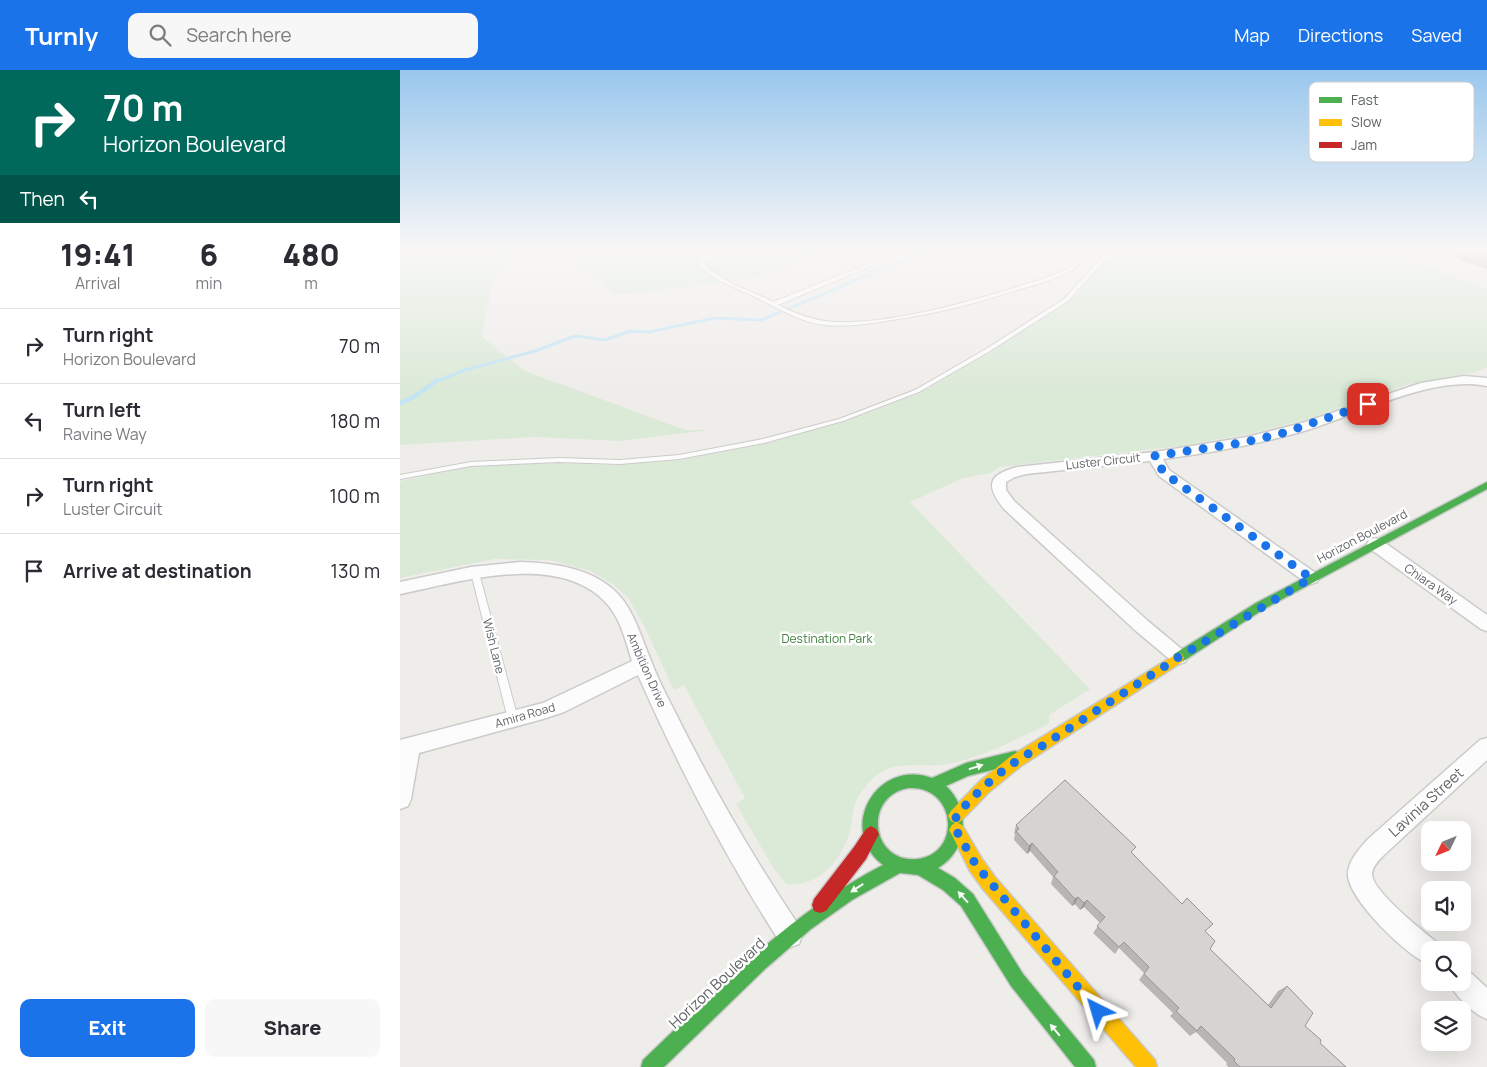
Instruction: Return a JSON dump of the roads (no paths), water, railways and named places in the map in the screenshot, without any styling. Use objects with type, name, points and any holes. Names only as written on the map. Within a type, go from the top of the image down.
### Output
[{"type":"street","name":"Luster Circuit","points":[[1179,657],[1142,626],[1009,505],[997,488],[999,480],[1010,472],[1154,456],[1241,443],[1280,434],[1403,393],[1441,383],[1473,379],[1487,382]]},
{"type":"street","points":[[1154,456],[1164,473],[1311,578]]},
{"type":"street","name":"Horizon Boulevard","points":[[933,785],[966,770],[1021,756],[1039,748],[1179,657],[1311,578],[1487,485]]},
{"type":"street","name":"Chiara Way","points":[[1375,544],[1487,624]]},
{"type":"street","name":"Ambition Drive","points":[[400,588],[476,573],[541,568],[588,581],[610,596],[618,605],[643,664],[702,786],[749,871],[790,935]]},
{"type":"street","name":"Amira Road","points":[[405,748],[557,706],[643,664]]},
{"type":"street","name":"Lavinia Street","points":[[1421,944],[1368,894],[1360,878],[1362,865],[1366,857],[1414,811],[1487,747]]},
{"type":"street","points":[[400,799],[405,748]]},
{"type":"street","name":"Horizon Boulevard","points":[[956,816],[975,795],[1021,756]]},
{"type":"street","points":[[919,781],[933,785],[944,792],[952,803],[956,816],[956,830],[952,844],[942,856],[929,864],[919,866],[900,865],[884,856],[878,850],[871,834],[870,820],[874,806],[882,795],[893,786],[919,781]]},
{"type":"street","points":[[956,830],[976,865],[989,883],[1029,928],[1140,1064]]},
{"type":"street","name":"Horizon Boulevard","points":[[806,922],[857,857],[871,834]]},
{"type":"street","name":"Horizon Boulevard","points":[[650,1067],[806,922],[879,874],[900,865]]},
{"type":"street","points":[[919,866],[940,877],[957,890],[968,902],[1017,981],[1087,1067]]},
{"type":"street","points":[[1471,991],[1487,1006]]},
{"type":"lane","points":[[761,298],[803,319],[832,324],[861,323],[902,317],[981,298]]},
{"type":"lane","points":[[774,304],[790,298]]},
{"type":"lane","points":[[400,477],[471,464],[559,460],[620,462],[679,457],[764,441],[841,420],[917,391],[988,350],[1069,298]]},
{"type":"lane","name":"Wish Lane","points":[[476,573],[513,719]]},
{"type":"waterway","points":[[788,309],[815,298]]},
{"type":"waterway","points":[[435,382],[465,370],[535,351],[575,336],[605,340],[630,331],[649,332],[715,318],[761,320],[780,312]]},
{"type":"waterway","points":[[400,403],[412,398],[435,382]]},
{"type":"park label","name":"Destination Park","points":[[827,638]]}]
